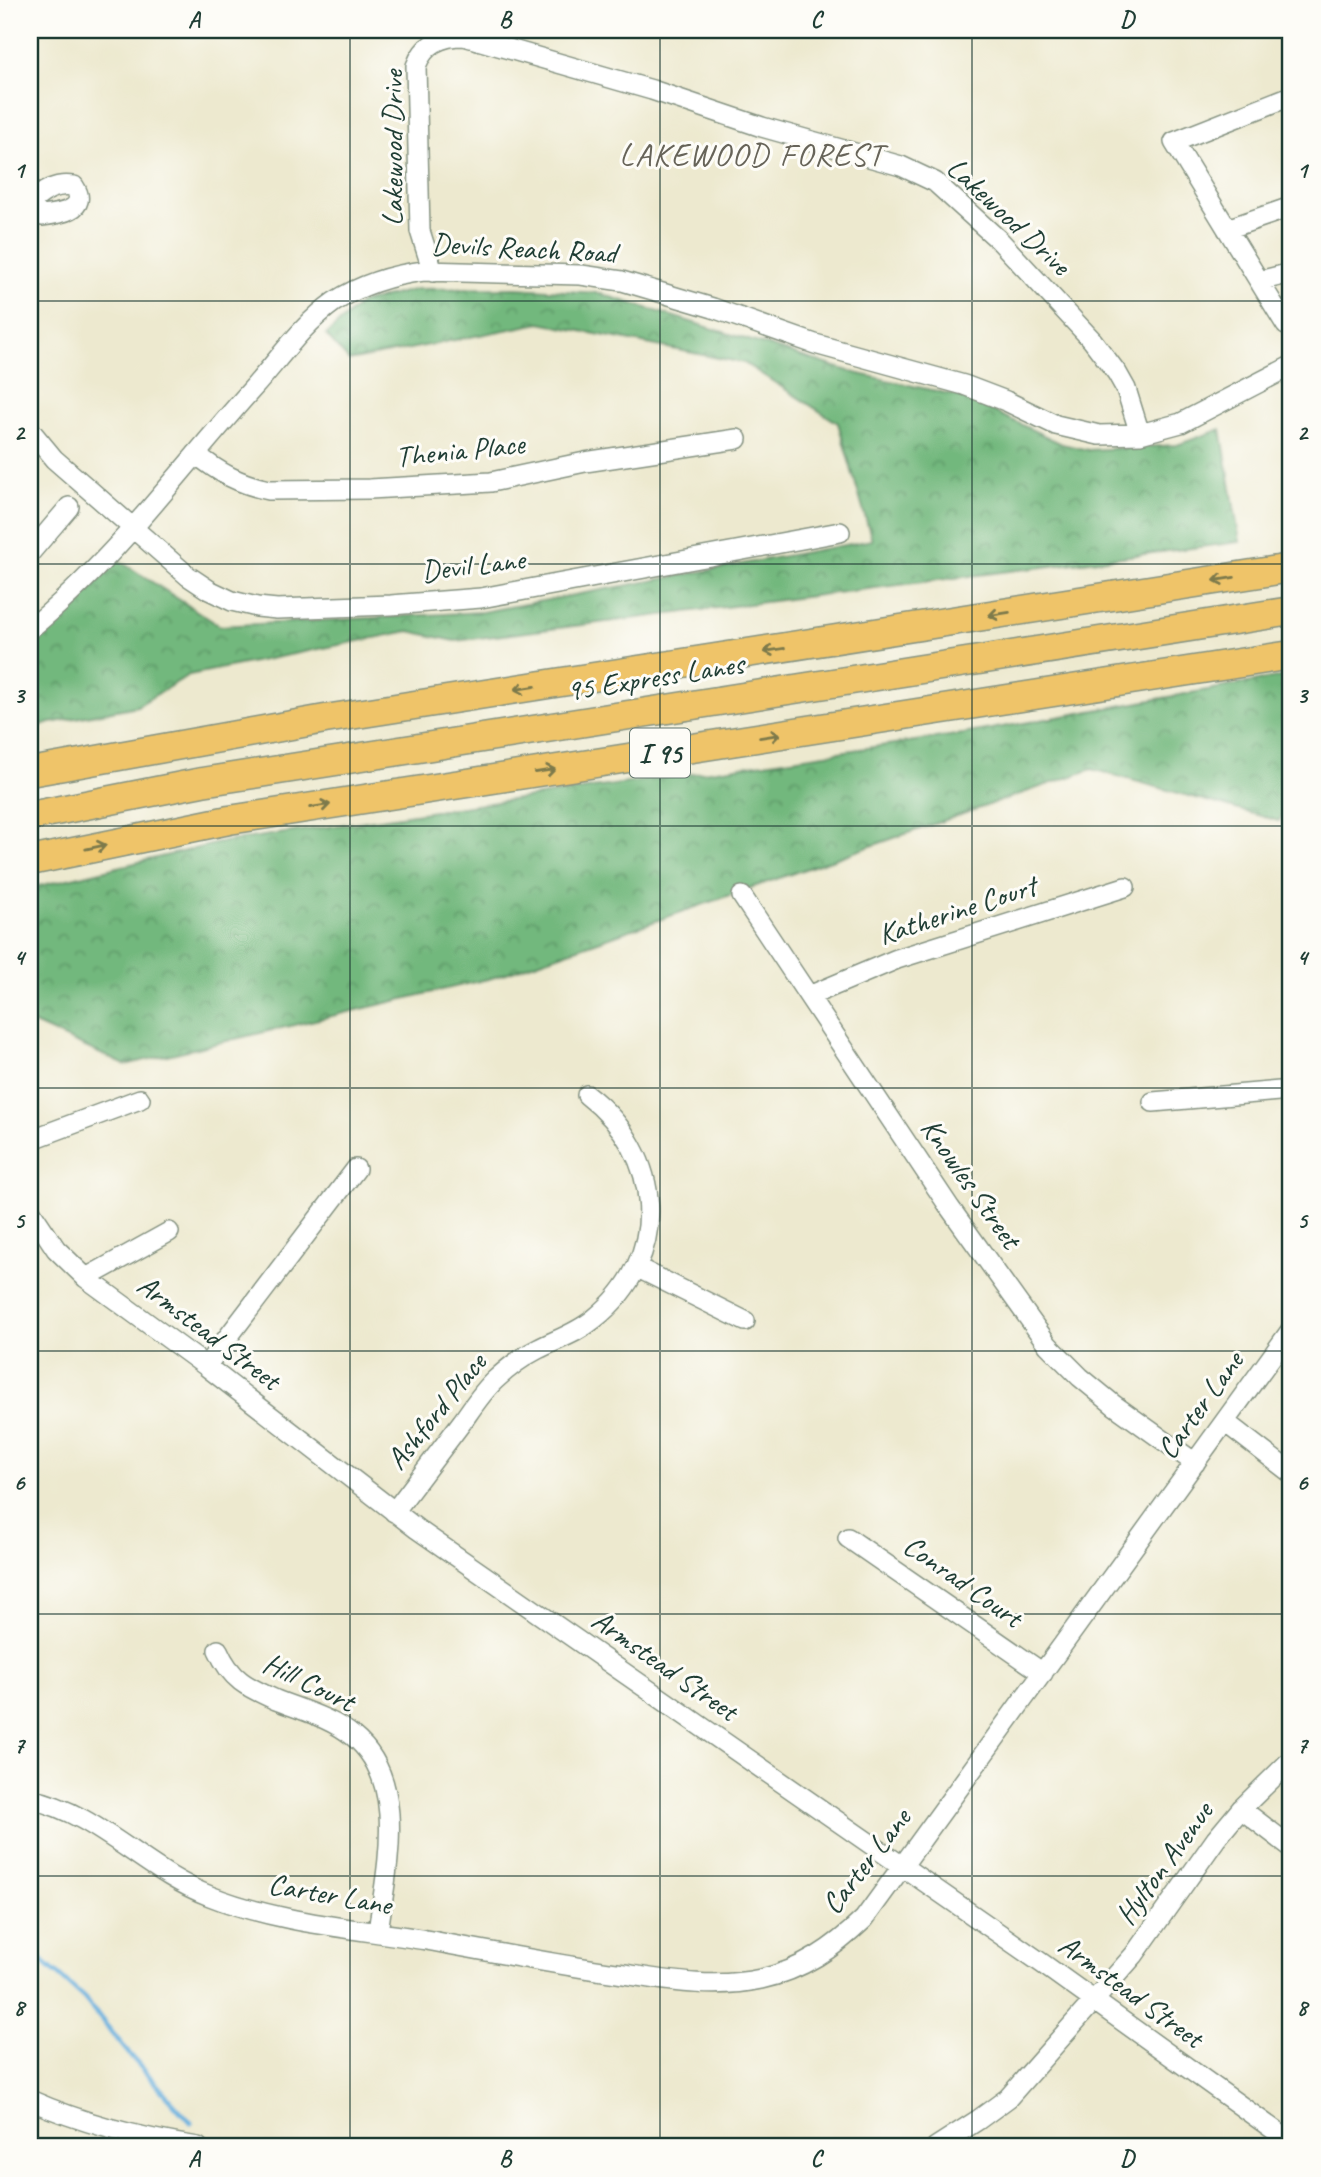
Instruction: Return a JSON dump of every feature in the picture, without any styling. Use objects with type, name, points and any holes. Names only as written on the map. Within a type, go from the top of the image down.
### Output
[{"type":"highway","points":[[30,772],[325,719],[1291,568]]},
{"type":"highway","name":"95 Express Lanes","points":[[30,816],[202,782],[1291,611]]},
{"type":"highway","name":"I 95","points":[[30,861],[229,820],[1291,655]]},
{"type":"street","name":"Lakewood Drive","points":[[433,272],[420,231],[416,66],[427,48],[438,40],[450,36],[464,36],[652,90],[761,127],[901,166],[935,182],[1000,241],[1092,340],[1118,373],[1140,434]]},
{"type":"street","points":[[1286,325],[1174,142],[1291,96]]},
{"type":"street","points":[[1227,229],[1291,207]]},
{"type":"street","name":"Devils Reach Road","points":[[30,629],[134,528],[213,432],[326,309],[357,289],[408,273],[581,275],[615,279],[684,298],[815,344],[964,385],[1066,429],[1099,435],[1140,434],[1192,419],[1291,366]]},
{"type":"street","points":[[1259,281],[1291,273]]},
{"type":"street","name":"Devil Lane","points":[[30,430],[54,460],[188,576],[232,601],[257,607],[277,609],[391,605],[481,598],[840,532]]},
{"type":"street","name":"Thenia Place","points":[[196,454],[214,469],[234,480],[269,490],[370,489],[491,482],[585,462],[737,439]]},
{"type":"street","points":[[30,553],[69,507]]},
{"type":"street","name":"Katherine Court","points":[[809,996],[897,959],[1125,887]]},
{"type":"street","name":"Knowles Street","points":[[742,896],[950,1208],[1048,1345],[1080,1377],[1114,1405],[1195,1464]]},
{"type":"street","points":[[1153,1101],[1291,1090]]},
{"type":"street","name":"Ashford Place","points":[[394,1512],[492,1383],[512,1365],[536,1350],[572,1334],[594,1319],[615,1300],[638,1268],[648,1228],[647,1185],[640,1162],[628,1139],[614,1119],[587,1095]]},
{"type":"street","points":[[30,1140],[140,1099]]},
{"type":"street","points":[[206,1366],[356,1169]]},
{"type":"street","name":"Armstead Street","points":[[30,1210],[56,1249],[86,1278],[206,1366],[394,1512],[903,1866],[1291,2142]]},
{"type":"street","points":[[86,1278],[169,1232]]},
{"type":"street","points":[[638,1268],[745,1321]]},
{"type":"street","name":"Carter Lane","points":[[30,1798],[47,1802],[82,1818],[132,1853],[193,1889],[250,1910],[687,1983],[730,1983],[790,1971],[818,1957],[841,1941],[864,1919],[1291,1330]]},
{"type":"street","points":[[1225,1422],[1291,1473]]},
{"type":"street","name":"Conrad Court","points":[[848,1538],[1043,1674]]},
{"type":"street","name":"Hill Court","points":[[218,1650],[224,1664],[236,1679],[252,1690],[336,1725],[368,1750],[379,1767],[389,1806],[387,1864],[378,1932]]},
{"type":"street","name":"Hylton Avenue","points":[[936,2147],[1008,2098],[1135,1955],[1216,1839],[1241,1809],[1291,1760]]},
{"type":"street","points":[[1241,1809],[1291,1847]]},
{"type":"street","points":[[30,2100],[103,2127],[150,2140],[198,2147]]},
{"type":"green space","points":[[515,288],[598,293],[855,373],[963,397],[1062,444],[1088,450],[1177,445],[1221,429],[1240,542],[455,641],[409,631],[189,675],[137,706],[30,727],[30,641],[74,606],[118,560],[220,626],[482,612],[872,540],[838,423],[744,363],[540,323],[349,361],[326,335],[361,303],[417,289]]},
{"type":"green space","points":[[1291,675],[1291,800],[1279,821],[1092,769],[492,978],[125,1065],[30,1022],[30,888],[223,842],[963,734]]},
{"type":"waterway","points":[[30,1950],[84,1998],[191,2123]]},
{"type":"district","name":"LAKEWOOD FOREST","points":[[752,154]]}]
